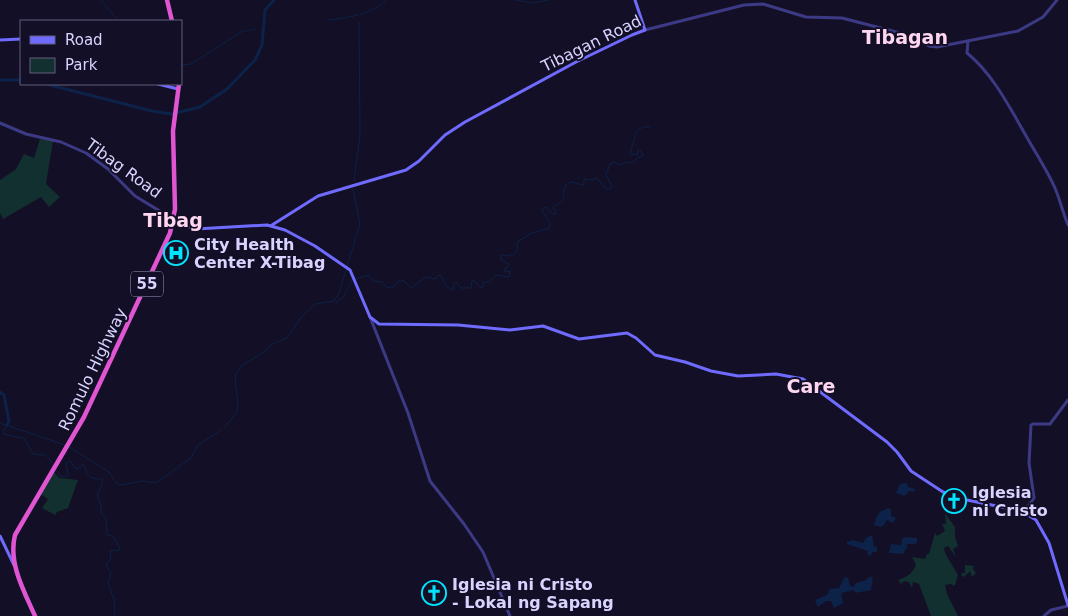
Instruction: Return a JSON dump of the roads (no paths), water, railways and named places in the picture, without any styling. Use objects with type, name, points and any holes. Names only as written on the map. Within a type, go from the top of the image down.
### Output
[{"type":"highway","points":[[167,0],[172,20]]},
{"type":"highway","name":"Romulo Highway","points":[[36,616],[14,566],[12,550],[14,535],[74,436],[166,243],[174,220],[173,138],[179,88]]},
{"type":"main road","points":[[635,0],[646,30]]},
{"type":"main road","name":"Tibagan Road","points":[[272,225],[318,196],[406,170],[424,157],[445,136],[466,122],[574,63],[646,30]]},
{"type":"main road","points":[[0,40],[20,39]]},
{"type":"main road","points":[[161,85],[179,88]]},
{"type":"main road","points":[[174,220],[184,226],[196,229],[272,225],[285,230],[315,246],[346,268],[355,279],[370,317],[379,324],[458,325],[510,330],[543,326],[579,340],[626,333],[636,338],[656,355],[711,371],[738,376],[775,374],[803,379],[887,442],[911,470],[941,491],[967,500],[1024,512],[1038,523],[1046,537],[1068,605]]},
{"type":"main road","points":[[0,536],[14,566]]},
{"type":"street","name":"Tibagan Road","points":[[646,30],[744,5],[760,4],[803,17],[838,18],[860,22],[900,33],[932,47],[953,45],[1018,31],[1043,17],[1057,0]]},
{"type":"street","points":[[968,41],[967,53],[980,64],[994,84],[1044,166],[1055,188],[1068,225]]},
{"type":"street","name":"Tibag Road","points":[[0,123],[26,134],[61,142],[86,153],[108,169],[135,196],[174,220]]},
{"type":"street","points":[[370,317],[408,413],[430,481],[464,524],[483,552],[510,616]]},
{"type":"street","points":[[1024,512],[1034,496],[1029,463],[1031,425],[1050,424],[1068,400]]},
{"type":"street","points":[[1044,616],[1052,609],[1068,605]]},
{"type":"water","points":[[907,483],[908,487],[915,489],[914,492],[909,491],[904,496],[896,493],[900,484]]},
{"type":"water","points":[[887,508],[891,509],[891,516],[896,518],[893,523],[887,520],[882,527],[874,525],[877,516]]},
{"type":"water","points":[[872,535],[877,552],[872,552],[871,556],[867,554],[868,551],[847,544],[847,542],[853,540],[863,543],[866,538]]},
{"type":"water","points":[[905,537],[917,538],[917,542],[915,544],[907,544],[906,546],[908,546],[903,554],[889,553],[891,544],[901,545],[902,539]]},
{"type":"water","points":[[846,577],[850,586],[853,587],[856,583],[873,577],[871,590],[855,593],[854,590],[841,593],[843,603],[834,608],[831,601],[826,601],[818,607],[815,600],[827,595],[830,589],[839,588]]},
{"type":"waterway","points":[[101,0],[117,20]]},
{"type":"waterway","points":[[50,85],[152,111],[171,114],[200,107],[227,89],[255,60],[262,45],[265,10],[274,0]]},
{"type":"waterway","points":[[329,20],[367,12],[386,0]]},
{"type":"waterway","points":[[516,0],[532,3],[549,0]]},
{"type":"waterway","points":[[354,181],[360,135],[359,22]]},
{"type":"waterway","points":[[182,65],[191,64],[241,32],[255,29]]},
{"type":"waterway","points":[[0,80],[20,80]]},
{"type":"waterway","points":[[336,303],[344,296],[352,280],[369,275],[373,281],[382,282],[387,288],[395,286],[400,280],[404,281],[411,288],[426,277],[435,279],[441,275],[448,288],[453,290],[454,283],[457,283],[461,288],[471,288],[472,281],[474,280],[481,288],[483,287],[483,282],[489,282],[496,275],[509,277],[510,271],[505,272],[504,269],[509,264],[501,260],[501,255],[513,254],[518,249],[517,242],[532,233],[547,229],[550,226],[550,222],[542,211],[545,207],[553,214],[556,214],[553,207],[563,200],[565,185],[571,182],[582,185],[584,184],[584,179],[591,180],[597,178],[605,188],[611,189],[612,186],[606,175],[610,164],[614,162],[621,165],[625,162],[632,163],[638,157],[641,157],[643,155],[638,150],[637,155],[630,154],[636,132],[643,127],[650,127]]},
{"type":"waterway","points":[[347,266],[360,224],[353,189]]},
{"type":"waterway","points":[[224,428],[237,412],[238,402],[235,382],[236,374],[241,366],[266,351],[272,344],[287,338],[302,316],[315,304],[334,301],[339,293],[346,270]]},
{"type":"waterway","points":[[0,392],[4,395],[9,421],[7,425]]},
{"type":"waterway","points":[[0,423],[65,445]]},
{"type":"waterway","points":[[6,427],[3,432],[4,434],[24,438],[33,454],[46,456],[54,467]]},
{"type":"waterway","points":[[69,447],[109,472],[116,483],[121,485],[142,481],[156,483],[191,458],[198,445],[221,430]]},
{"type":"waterway","points":[[56,470],[61,477],[68,476],[66,463],[70,461],[78,469],[83,464],[87,474],[91,477],[102,479],[102,485],[97,494],[101,513],[106,518],[107,535],[113,536],[120,548],[120,550],[110,551],[111,559],[107,562],[106,566],[111,572],[108,583],[114,600],[115,616]]},
{"type":"place","name":"City Health Center X-Tibag","points":[[176,253]]},
{"type":"place","name":"Iglesia ni Cristo","points":[[954,501]]},
{"type":"place","name":"Iglesia ni Cristo - Lokal ng Sapang","points":[[434,593]]},
{"type":"district","name":"Tibagan","points":[[905,37]]},
{"type":"district","name":"Tibag","points":[[173,220]]},
{"type":"district","name":"Care","points":[[811,386]]}]
